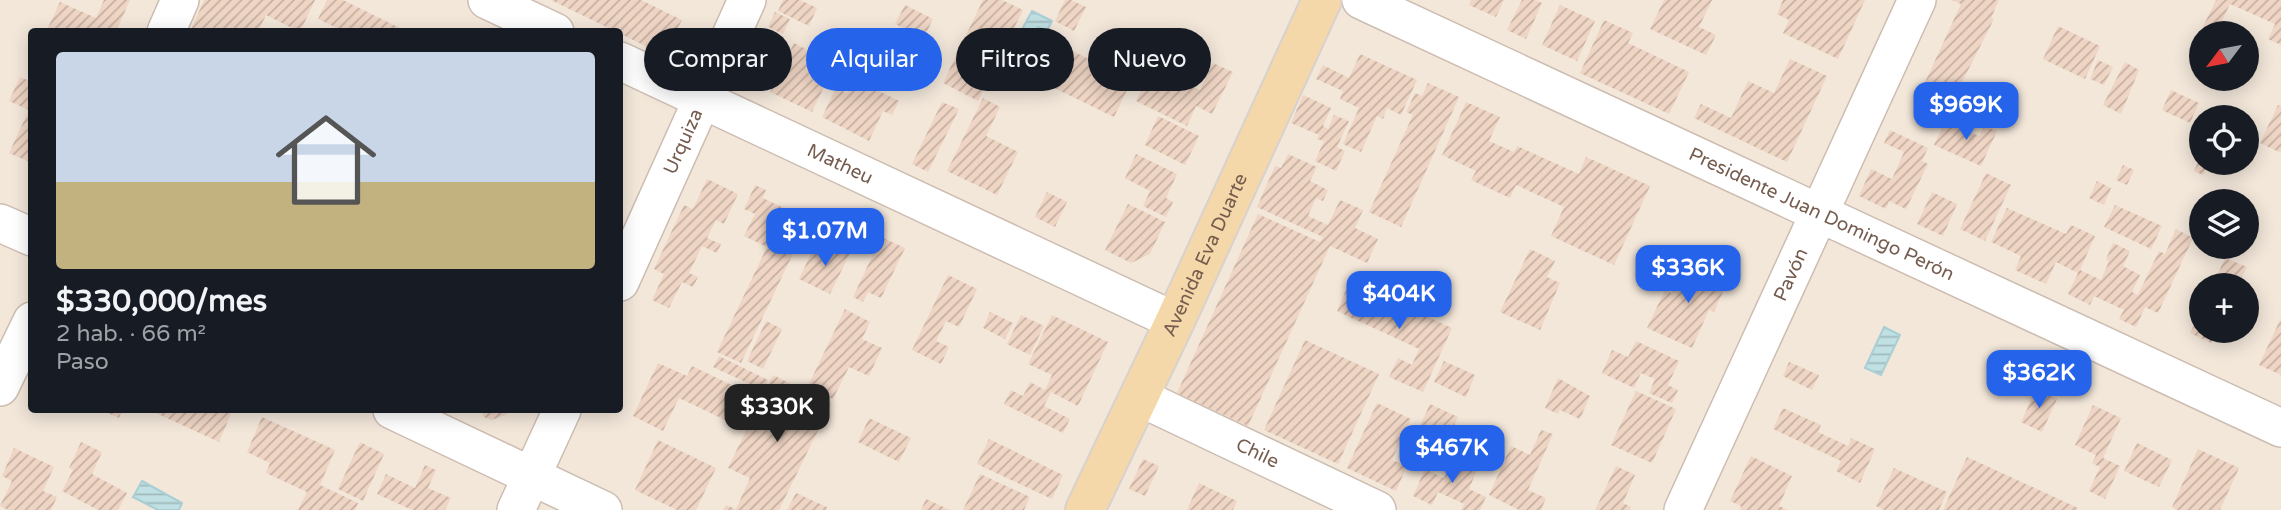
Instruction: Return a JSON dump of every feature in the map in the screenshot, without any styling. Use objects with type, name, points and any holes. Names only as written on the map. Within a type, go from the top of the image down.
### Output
[{"type":"main road","name":"Avenida Eva Duarte","points":[[1085,510],[1322,0]]},
{"type":"street","points":[[168,28],[180,0]]},
{"type":"street","points":[[487,0],[546,28]]},
{"type":"street","name":"Urquiza","points":[[623,275],[747,0]]},
{"type":"street","name":"Presidente Juan Domingo Perón","points":[[1361,0],[2281,428]]},
{"type":"street","name":"Pavón","points":[[1682,510],[1917,0]]},
{"type":"street","name":"Matheu","points":[[623,62],[1175,321]]},
{"type":"street","points":[[0,223],[28,235]]},
{"type":"street","points":[[0,387],[28,329]]},
{"type":"street","name":"Chile","points":[[1139,397],[1377,510]]},
{"type":"street","points":[[398,413],[603,510]]},
{"type":"street","points":[[516,510],[561,413]]},
{"type":"shaded area","points":[[0,0],[2281,0],[2281,510],[0,510]]},
{"type":"water","points":[[1032,11],[1052,21],[1048,28],[1023,28]]},
{"type":"water","points":[[1884,327],[1900,335],[1881,375],[1865,368]]},
{"type":"water","points":[[142,481],[182,503],[179,510],[158,510],[133,497]]},
{"type":"building","points":[[104,0],[130,0],[118,28],[48,28],[60,2],[96,18]]},
{"type":"building","points":[[204,0],[315,0],[302,28],[292,28],[266,15],[260,28],[192,28]]},
{"type":"building","points":[[327,0],[343,0],[400,28],[337,28],[318,19]]},
{"type":"building","points":[[551,0],[641,0],[682,20],[678,28],[644,28],[644,45],[623,35],[623,28],[609,28]]},
{"type":"building","points":[[783,0],[800,0],[817,8],[809,26],[778,11]]},
{"type":"building","points":[[983,0],[1002,0],[1023,10],[1014,28],[970,28]]},
{"type":"building","points":[[1065,0],[1086,7],[1074,31],[1074,28],[1055,21]]},
{"type":"building","points":[[1471,0],[1504,0],[1496,17],[1469,5]]},
{"type":"building","points":[[1522,0],[1542,3],[1526,39],[1507,30]]},
{"type":"building","points":[[1664,0],[1712,0],[1699,27],[1716,35],[1706,55],[1650,29]]},
{"type":"building","points":[[1783,0],[1865,0],[1838,59],[1783,33],[1789,20],[1777,14]]},
{"type":"building","points":[[1952,0],[1999,0],[1991,18],[1994,19],[1960,86],[1970,90],[1961,110],[1921,91],[1961,4]]},
{"type":"building","points":[[2216,0],[2281,0],[2281,45],[2268,39],[2275,24],[2230,4],[2222,21],[2206,21]]},
{"type":"building","points":[[905,5],[933,19],[929,28],[903,28],[895,24]]},
{"type":"building","points":[[1560,5],[1595,21],[1577,61],[1542,45]]},
{"type":"building","points":[[775,12],[790,19],[786,28],[768,27]]},
{"type":"building","points":[[1604,20],[1633,33],[1628,43],[1689,72],[1669,114],[1580,73]]},
{"type":"building","points":[[2058,26],[2100,46],[2085,79],[2043,59]]},
{"type":"building","points":[[794,43],[806,49],[806,91],[822,91],[812,112],[770,92],[792,91]]},
{"type":"building","points":[[1074,52],[1088,59],[1088,91],[1127,91],[1114,117],[1061,91],[1074,91]]},
{"type":"building","points":[[1360,54],[1417,80],[1401,115],[1387,108],[1383,119],[1377,116],[1361,152],[1343,144],[1359,108],[1340,99],[1343,91],[1316,79],[1323,65],[1349,78]]},
{"type":"building","points":[[956,56],[956,90],[943,83]]},
{"type":"building","points":[[1790,59],[1827,76],[1787,162],[1694,118],[1701,104],[1731,118],[1748,81],[1774,93]]},
{"type":"building","points":[[2098,60],[2113,67],[2104,85],[2090,79]]},
{"type":"building","points":[[2125,62],[2139,70],[2121,114],[2103,105]]},
{"type":"building","points":[[1213,63],[1233,72],[1212,114],[1196,106],[1187,126],[1136,101],[1141,91],[1211,91]]},
{"type":"building","points":[[20,77],[28,80],[28,110],[9,101]]},
{"type":"building","points":[[1428,83],[1459,97],[1401,227],[1369,212],[1413,115],[1406,112],[1415,93],[1422,96]]},
{"type":"building","points":[[2171,90],[2199,103],[2189,105],[2189,123],[2162,110]]},
{"type":"building","points":[[835,91],[879,91],[899,101],[892,115],[883,111],[869,141],[822,117]]},
{"type":"building","points":[[959,91],[983,91],[978,101]]},
{"type":"building","points":[[1303,95],[1331,108],[1323,126],[1328,129],[1334,115],[1349,121],[1337,147],[1345,151],[1336,171],[1315,161],[1324,141],[1317,139],[1319,135],[1291,123]]},
{"type":"building","points":[[983,98],[1000,107],[986,136],[1018,152],[997,195],[947,171]]},
{"type":"building","points":[[942,102],[959,109],[928,172],[912,164]]},
{"type":"building","points":[[1466,102],[1500,117],[1489,141],[1514,152],[1517,146],[1579,174],[1586,157],[1650,186],[1614,265],[1551,236],[1564,207],[1516,185],[1510,198],[1471,180],[1476,171],[1442,155]]},
{"type":"building","points":[[2278,105],[2281,106],[2281,153],[2260,143]]},
{"type":"building","points":[[28,112],[28,161],[9,153]]},
{"type":"building","points":[[1158,116],[1199,136],[1185,165],[1145,145]]},
{"type":"building","points":[[1945,121],[1979,136],[1984,126],[1997,131],[1981,166],[1934,145]]},
{"type":"building","points":[[1890,130],[1928,148],[1922,161],[1928,164],[1906,209],[1889,201],[1886,209],[1859,196],[1871,169],[1892,179],[1904,152],[1884,143]]},
{"type":"building","points":[[1136,154],[1177,174],[1166,198],[1173,202],[1166,217],[1143,206],[1150,191],[1125,178]]},
{"type":"building","points":[[1288,154],[1317,167],[1310,181],[1328,190],[1323,201],[1316,198],[1308,216],[1328,225],[1340,200],[1363,210],[1355,228],[1378,239],[1367,263],[1330,246],[1248,426],[1177,393],[1258,214],[1320,242],[1323,237],[1257,207],[1275,166],[1281,168]]},
{"type":"building","points":[[2123,165],[2134,170],[2127,185],[2116,180]]},
{"type":"building","points":[[1986,173],[2011,185],[1985,241],[1960,229]]},
{"type":"building","points":[[707,179],[738,194],[724,224],[716,220],[707,238],[721,244],[717,253],[702,246],[689,273],[698,277],[693,287],[682,282],[669,308],[652,300],[664,274],[654,269],[684,205],[693,209]]},
{"type":"building","points":[[2097,181],[2111,188],[2104,205],[2089,198]]},
{"type":"building","points":[[755,185],[766,190],[763,198],[809,220],[741,363],[717,352],[767,247],[744,236],[755,214],[744,209]]},
{"type":"building","points":[[1047,192],[1067,202],[1055,227],[1035,217]]},
{"type":"building","points":[[1932,192],[1957,204],[1943,236],[1917,224]]},
{"type":"building","points":[[1128,204],[1165,222],[1150,254],[1131,263],[1105,250]]},
{"type":"building","points":[[2115,205],[2162,226],[2151,249],[2104,227]]},
{"type":"building","points":[[2007,208],[2066,234],[2071,225],[2095,236],[2080,270],[2101,280],[2113,243],[2130,251],[2123,266],[2140,275],[2132,292],[2138,295],[2159,251],[2165,254],[2176,229],[2189,236],[2189,247],[2158,313],[2145,307],[2136,327],[2119,319],[2124,310],[2094,296],[2090,305],[2068,294],[2078,273],[2056,262],[2046,284],[2015,270],[2021,256],[1991,242]]},
{"type":"building","points":[[881,237],[905,248],[881,298],[868,292],[863,302],[853,297]]},
{"type":"building","points":[[841,244],[852,249],[830,294],[799,279],[815,245],[835,255]]},
{"type":"building","points":[[1530,249],[1555,261],[1547,277],[1560,283],[1540,330],[1500,312]]},
{"type":"building","points":[[2225,259],[2247,267],[2244,273],[2218,273]]},
{"type":"building","points":[[1687,261],[1728,280],[1714,312],[1709,310],[1692,348],[1647,328],[1665,290],[1672,293]]},
{"type":"building","points":[[948,275],[977,289],[959,327],[946,321],[936,341],[949,347],[941,364],[912,350]]},
{"type":"building","points":[[1350,281],[1452,328],[1423,392],[1389,377],[1398,358],[1412,365],[1419,349],[1337,311]]},
{"type":"building","points":[[845,309],[870,322],[862,339],[882,348],[869,376],[849,367],[833,399],[808,386]]},
{"type":"building","points":[[990,312],[1013,323],[1005,339],[983,328]]},
{"type":"building","points":[[1021,315],[1044,326],[1030,355],[1007,344]]},
{"type":"building","points":[[1052,315],[1108,342],[1078,406],[1051,392],[1044,406],[1070,419],[1063,433],[1004,404],[1011,390],[1023,396],[1030,382],[1045,390],[1052,375],[1028,364]]},
{"type":"building","points":[[2281,318],[2281,375],[2259,365]]},
{"type":"building","points":[[766,321],[782,329],[763,369],[747,361]]},
{"type":"building","points":[[1305,340],[1379,374],[1338,464],[1264,430]]},
{"type":"building","points":[[1636,341],[1679,361],[1668,385],[1678,390],[1672,403],[1649,393],[1655,379],[1641,373],[1634,388],[1602,373],[1612,350],[1628,357]]},
{"type":"building","points":[[719,356],[768,380],[763,390],[713,367]]},
{"type":"building","points":[[1444,361],[1475,375],[1466,397],[1434,382]]},
{"type":"building","points":[[1789,362],[1819,375],[1812,390],[1783,376]]},
{"type":"building","points":[[658,363],[687,376],[692,366],[742,390],[727,421],[679,398],[663,431],[633,416]]},
{"type":"building","points":[[773,375],[831,404],[779,510],[723,510],[726,505],[736,509],[750,478],[728,468]]},
{"type":"building","points":[[1558,378],[1590,396],[1580,419],[1560,410],[1558,414],[1545,408]]},
{"type":"building","points":[[2036,389],[2057,399],[2042,432],[2021,422]]},
{"type":"building","points":[[1636,391],[1676,409],[1652,463],[1611,445]]},
{"type":"building","points":[[1377,403],[1411,419],[1392,460],[1407,466],[1396,491],[1347,468]]},
{"type":"building","points":[[1430,404],[1458,417],[1434,471],[1405,458]]},
{"type":"building","points":[[2093,405],[2121,418],[2103,458],[2120,466],[2105,499],[2089,491],[2100,467],[2092,463],[2096,455],[2075,445]]},
{"type":"building","points":[[1783,408],[1821,425],[1818,432],[1848,446],[1851,438],[1875,449],[1860,483],[1836,471],[1841,461],[1773,429]]},
{"type":"building","points":[[108,413],[121,413],[119,418]]},
{"type":"building","points":[[156,413],[231,414],[219,442]]},
{"type":"building","points":[[484,413],[507,413],[491,420],[482,416]]},
{"type":"building","points":[[262,417],[335,450],[320,485],[358,503],[355,510],[298,510],[307,492],[266,473],[270,463],[247,452]]},
{"type":"building","points":[[869,418],[911,438],[899,462],[858,442]]},
{"type":"building","points":[[1541,430],[1553,434],[1528,490],[1546,498],[1541,510],[1519,510],[1489,495],[1511,446],[1530,455]]},
{"type":"building","points":[[989,439],[1063,475],[1052,499],[977,464]]},
{"type":"building","points":[[658,440],[716,468],[696,510],[677,510],[635,490]]},
{"type":"building","points":[[81,442],[102,452],[92,474],[127,493],[118,510],[98,510],[62,491],[73,470],[69,468]]},
{"type":"building","points":[[360,442],[384,454],[363,501],[338,489]]},
{"type":"building","points":[[2137,443],[2172,460],[2159,487],[2124,471]]},
{"type":"building","points":[[14,448],[54,467],[43,491],[57,497],[51,510],[8,510],[0,506],[12,481],[2,476]]},
{"type":"building","points":[[2198,449],[2239,468],[2220,510],[2177,510],[2172,507]]},
{"type":"building","points":[[1455,454],[1479,465],[1469,489],[1486,497],[1480,510],[1461,510],[1464,504],[1438,492],[1432,505],[1413,496],[1425,469],[1444,478]]},
{"type":"building","points":[[1751,456],[1792,476],[1779,506],[1788,510],[1740,510],[1741,506],[1730,501]]},
{"type":"building","points":[[1967,457],[2078,508],[1943,510]]},
{"type":"building","points":[[1143,459],[1159,466],[1145,496],[1129,489]]},
{"type":"building","points":[[425,465],[436,470],[428,488],[451,498],[445,510],[412,510],[377,494],[386,474],[415,488]]},
{"type":"building","points":[[1616,466],[1635,475],[1623,503],[1631,507],[1630,510],[1595,510]]},
{"type":"building","points":[[1894,468],[1947,492],[1939,510],[1884,510],[1876,506]]},
{"type":"building","points":[[980,474],[1030,497],[1024,510],[963,510]]},
{"type":"building","points":[[1199,483],[1237,501],[1233,510],[1187,510]]},
{"type":"building","points":[[796,493],[827,507],[826,510],[787,510]]},
{"type":"building","points":[[926,499],[950,510],[921,510]]}]
